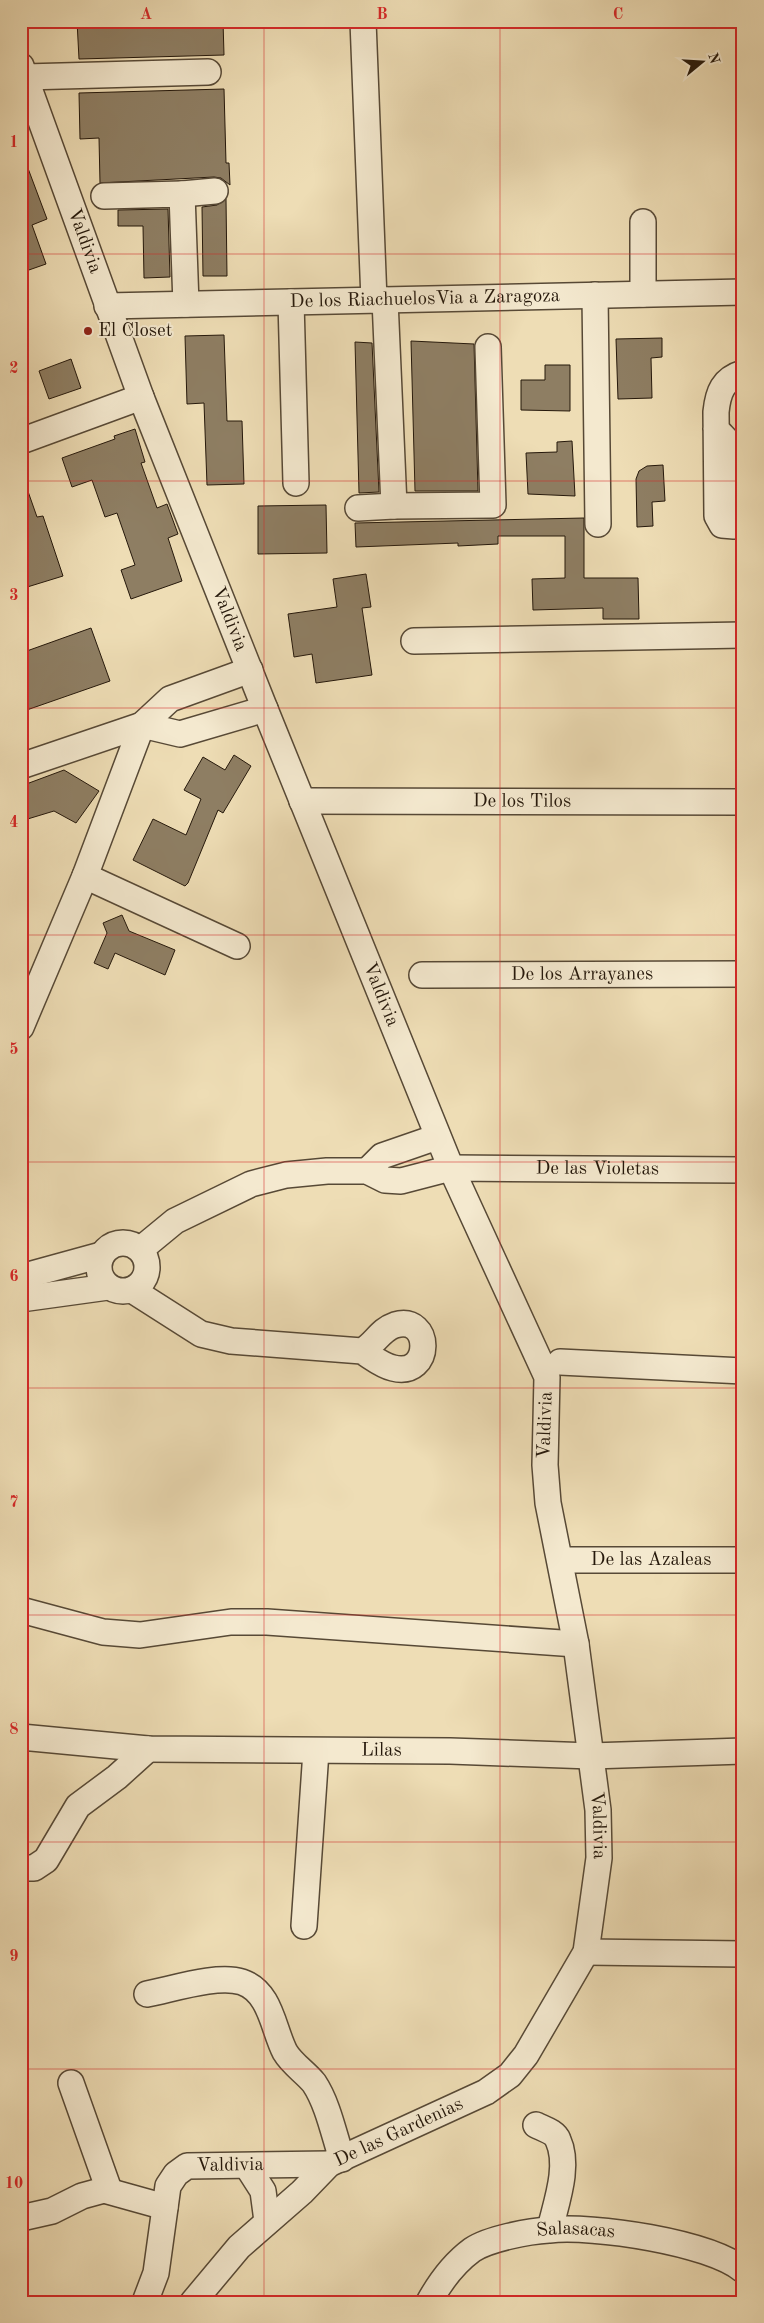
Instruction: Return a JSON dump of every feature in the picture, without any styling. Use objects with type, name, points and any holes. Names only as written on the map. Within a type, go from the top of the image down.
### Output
[{"type":"street","points":[[362,21],[394,506]]},
{"type":"street","points":[[23,72],[208,72]]},
{"type":"street","name":"Valdivia","points":[[23,72],[141,397],[265,709],[437,1137],[547,1377],[545,1465],[548,1503],[576,1644],[598,1810],[598,1858],[586,1952]]},
{"type":"street","points":[[104,196],[215,192]]},
{"type":"street","points":[[182,194],[186,304]]},
{"type":"street","points":[[643,222],[643,294]]},
{"type":"street","name":"De los RiachuelosVia a Zaragoza","points":[[107,306],[743,292]]},
{"type":"street","points":[[595,295],[598,524]]},
{"type":"street","points":[[291,302],[296,483]]},
{"type":"street","points":[[358,508],[493,505],[488,347]]},
{"type":"street","points":[[716,429],[718,397],[723,383],[743,372]]},
{"type":"street","points":[[21,441],[141,397]]},
{"type":"street","points":[[414,641],[743,635]]},
{"type":"street","points":[[21,766],[142,725],[170,699],[250,670]]},
{"type":"street","points":[[208,685],[223,721]]},
{"type":"street","points":[[142,725],[180,734],[265,709]]},
{"type":"street","points":[[21,1026],[84,876],[142,725]]},
{"type":"street","name":"De los Tilos","points":[[302,801],[743,802]]},
{"type":"street","points":[[84,876],[236,946]]},
{"type":"street","name":"De los Arrayanes","points":[[422,975],[743,974]]},
{"type":"street","points":[[141,1249],[175,1221],[251,1184],[286,1175],[327,1171],[367,1171],[382,1156],[437,1137]]},
{"type":"street","name":"De las Violetas","points":[[367,1171],[385,1180],[401,1181],[451,1168],[743,1170]]},
{"type":"street","points":[[21,1277],[101,1255],[109,1246],[120,1242],[131,1243],[141,1249],[148,1264],[144,1280],[132,1290],[117,1291],[108,1286],[99,1272],[101,1255]]},
{"type":"street","points":[[21,1298],[108,1286]]},
{"type":"street","points":[[132,1290],[201,1334],[231,1341],[362,1351]]},
{"type":"street","points":[[560,1362],[743,1371]]},
{"type":"street","name":"De las Azaleas","points":[[560,1560],[743,1560]]},
{"type":"street","points":[[21,1610],[103,1632],[140,1635],[231,1622],[267,1622],[576,1644]]},
{"type":"street","name":"Lilas","points":[[21,1737],[148,1749],[316,1752],[450,1751],[591,1756],[743,1751]]},
{"type":"street","points":[[21,1868],[34,1868],[46,1860],[78,1806],[117,1777],[148,1749]]},
{"type":"street","points":[[304,1926],[316,1752]]},
{"type":"street","points":[[586,1952],[743,1954]]},
{"type":"street","name":"De las Gardenias","points":[[193,2302],[239,2247],[335,2162],[486,2092],[510,2075],[526,2055],[586,1952]]},
{"type":"street","points":[[148,1994],[217,1981],[234,1980],[244,1983],[255,1991],[268,2007],[286,2052],[317,2090],[335,2162]]},
{"type":"street","points":[[71,2083],[109,2190]]},
{"type":"street","points":[[536,2125],[552,2133],[558,2140],[563,2160],[550,2229]]},
{"type":"street","name":"Valdivia","points":[[144,2302],[156,2273],[168,2186],[176,2174],[187,2166],[247,2166],[335,2162]]},
{"type":"street","points":[[247,2166],[264,2191],[267,2222]]},
{"type":"street","points":[[21,2218],[52,2211],[99,2190],[109,2190],[165,2207]]},
{"type":"street","name":"Salasacas","points":[[429,2302],[443,2277],[473,2250],[512,2236],[550,2229],[604,2231],[688,2246],[734,2263],[743,2270]]},
{"type":"building","points":[[77,21],[223,21],[224,55],[79,59]]},
{"type":"building","points":[[224,89],[226,163],[229,163],[230,185],[221,178],[214,177],[100,183],[99,138],[80,139],[79,93]]},
{"type":"building","points":[[21,155],[23,155],[47,219],[32,225],[46,264],[26,271],[21,259]]},
{"type":"building","points":[[226,199],[227,276],[203,276],[202,207],[217,205]]},
{"type":"building","points":[[168,209],[170,277],[144,278],[143,226],[118,226],[118,210]]},
{"type":"building","points":[[224,335],[227,421],[242,421],[244,484],[207,485],[204,403],[187,404],[185,336]]},
{"type":"building","points":[[662,338],[662,357],[651,358],[652,398],[618,399],[616,339]]},
{"type":"building","points":[[411,341],[474,344],[478,491],[415,491]]},
{"type":"building","points":[[355,342],[372,343],[379,492],[359,493]]},
{"type":"building","points":[[71,359],[81,388],[49,399],[39,371]]},
{"type":"building","points":[[545,365],[570,365],[570,411],[521,410],[521,380],[545,380]]},
{"type":"building","points":[[135,429],[145,462],[141,463],[157,508],[167,504],[178,534],[168,538],[182,581],[131,599],[121,570],[135,565],[117,513],[105,517],[92,480],[72,487],[62,458],[115,439],[114,436]]},
{"type":"building","points":[[572,441],[575,496],[528,494],[526,453],[557,452],[557,442]]},
{"type":"building","points":[[663,465],[665,501],[652,502],[653,526],[637,527],[636,479],[639,471],[647,466]]},
{"type":"building","points":[[21,480],[24,480],[37,517],[43,516],[63,576],[24,588],[21,580]]},
{"type":"building","points":[[326,505],[327,553],[258,554],[258,506]]},
{"type":"building","points":[[584,518],[584,578],[638,578],[639,619],[603,619],[603,608],[533,610],[532,579],[565,578],[565,536],[498,536],[498,544],[458,546],[458,543],[356,547],[355,523]]},
{"type":"building","points":[[366,574],[371,607],[362,608],[372,675],[316,683],[312,654],[294,657],[288,614],[337,607],[333,579]]},
{"type":"building","points":[[91,628],[110,681],[21,712],[21,659],[27,658],[24,652]]},
{"type":"building","points":[[234,755],[251,766],[223,813],[218,810],[188,883],[185,886],[133,860],[153,819],[186,835],[201,799],[184,790],[203,757],[225,770]]},
{"type":"building","points":[[64,770],[99,791],[76,823],[54,811],[21,821],[21,786]]},
{"type":"building","points":[[122,915],[129,931],[175,950],[165,975],[115,953],[108,969],[94,963],[107,933],[103,923]]},
{"type":"place","name":"El Closet","points":[[88,331]]}]
